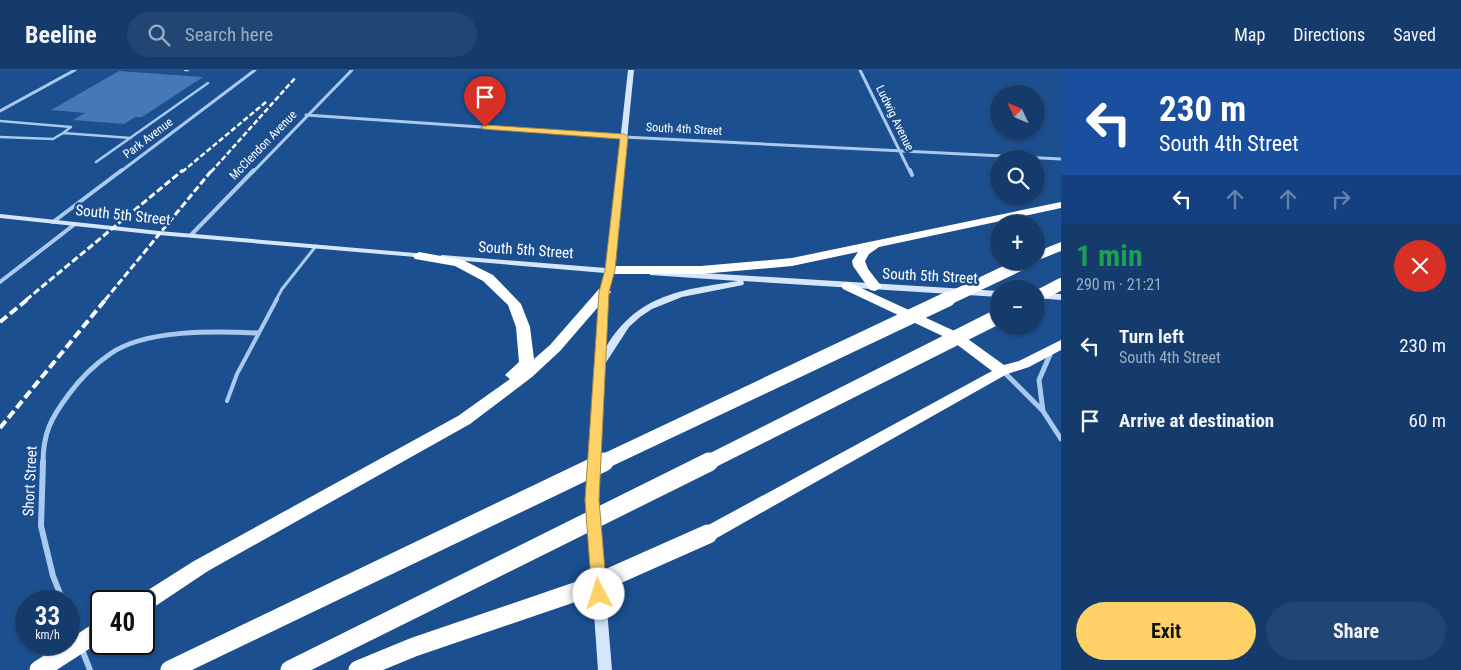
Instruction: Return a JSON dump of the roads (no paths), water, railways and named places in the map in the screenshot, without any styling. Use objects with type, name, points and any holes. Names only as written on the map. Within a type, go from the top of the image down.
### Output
[{"type":"highway","points":[[610,270],[701,270],[792,262],[1061,205]]},
{"type":"highway","points":[[875,287],[860,269],[858,260],[867,250],[877,245]]},
{"type":"highway","points":[[1045,253],[1061,246]]},
{"type":"highway","points":[[419,256],[458,263],[488,278],[514,304],[522,327],[527,363],[464,420]]},
{"type":"highway","points":[[170,670],[442,538],[1009,270]]},
{"type":"highway","points":[[1045,292],[1061,284]]},
{"type":"highway","points":[[848,286],[956,337],[1002,371]]},
{"type":"highway","points":[[155,596],[201,566],[464,420],[527,374],[555,348],[604,292]]},
{"type":"highway","points":[[290,670],[511,562],[990,321]]},
{"type":"highway","points":[[358,670],[414,646],[584,589],[708,534],[1002,371],[1024,364],[1057,346]]},
{"type":"highway","points":[[39,670],[90,637]]},
{"type":"street","points":[[0,111],[75,70]]},
{"type":"street","name":"Park Avenue","points":[[53,222],[255,70]]},
{"type":"street","name":"McClendon Avenue","points":[[191,235],[352,70]]},
{"type":"street","points":[[605,670],[592,500],[604,292],[610,270],[631,70]]},
{"type":"street","name":"Ludwig Avenue","points":[[860,70],[912,175]]},
{"type":"street","name":"South 4th Street","points":[[306,115],[624,137],[1061,159]]},
{"type":"street","name":"South 5th Street","points":[[0,216],[419,256],[848,286],[990,293]]},
{"type":"street","points":[[0,282],[75,224]]},
{"type":"street","points":[[600,364],[626,324],[643,311],[662,301],[688,292],[758,280]]},
{"type":"street","points":[[1045,296],[1061,297]]},
{"type":"street","name":"Short Street","points":[[58,590],[41,526],[43,445],[53,415],[78,382],[110,354],[126,346],[153,338],[223,331],[258,333]]},
{"type":"street","points":[[1043,411],[1039,380],[1057,346]]},
{"type":"street","points":[[1002,371],[1043,411],[1061,438]]},
{"type":"street","points":[[80,645],[90,670]]},
{"type":"lane","points":[[96,162],[208,83]]},
{"type":"lane","points":[[0,121],[72,127],[53,139],[0,136]]},
{"type":"lane","points":[[63,133],[130,138]]},
{"type":"lane","points":[[228,400],[237,374],[282,289],[316,246]]},
{"type":"railway","points":[[211,172],[296,77]]},
{"type":"railway","points":[[182,172],[266,102]]},
{"type":"railway","points":[[26,300],[183,170]]},
{"type":"railway","points":[[105,300],[212,170]]},
{"type":"railway","points":[[0,322],[28,299]]},
{"type":"railway","points":[[0,428],[106,299]]}]
